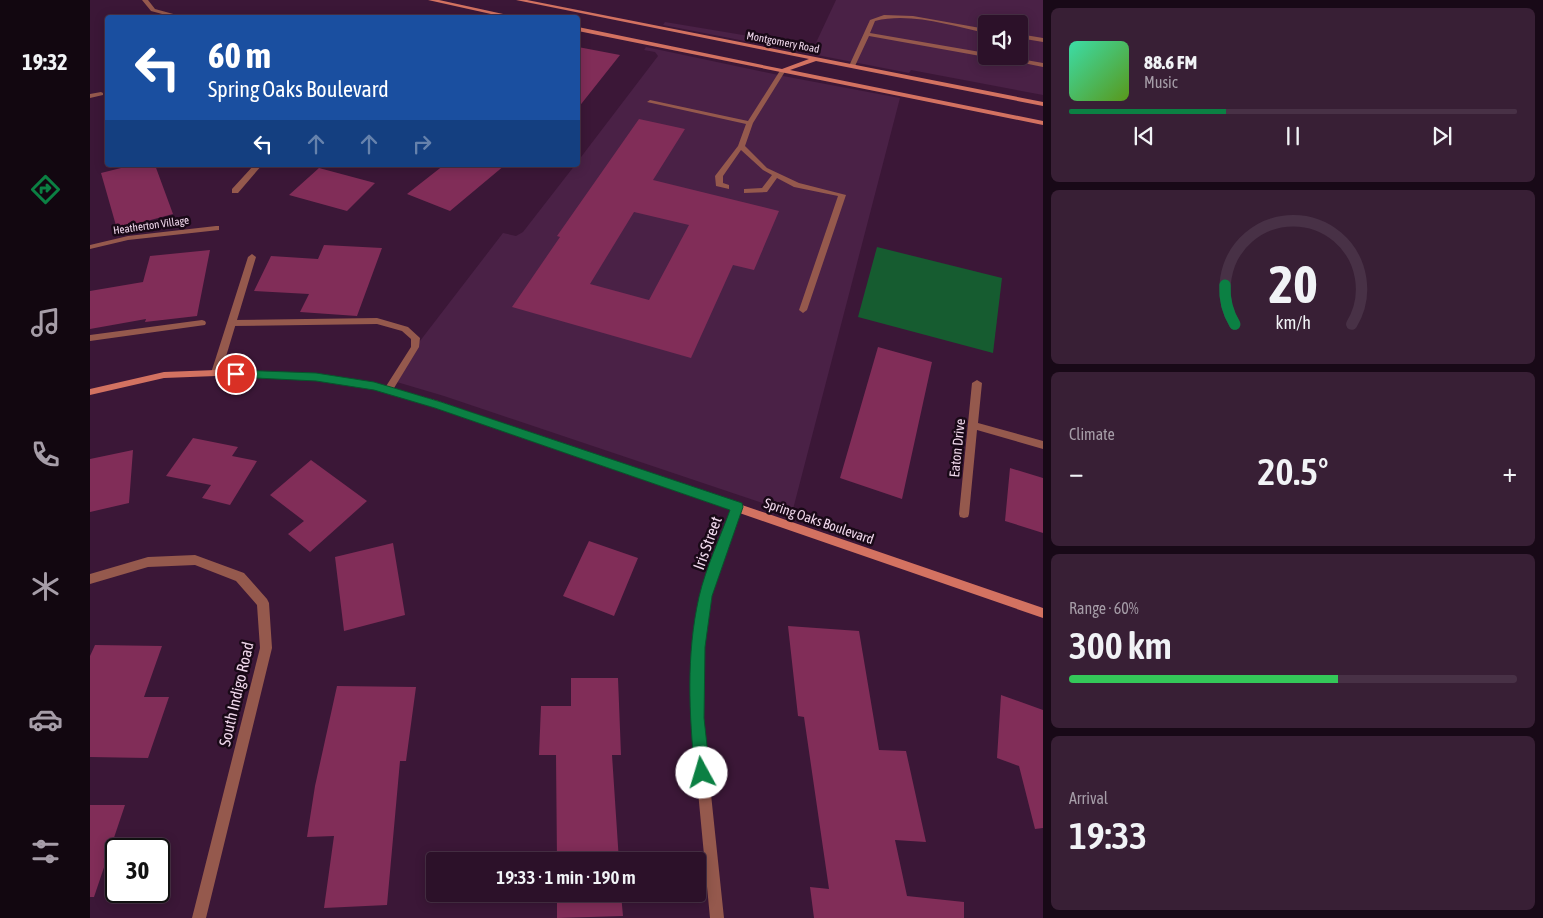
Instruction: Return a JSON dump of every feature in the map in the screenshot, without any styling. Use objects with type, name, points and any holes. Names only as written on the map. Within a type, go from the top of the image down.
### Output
[{"type":"main road","points":[[431,0],[505,15]]},
{"type":"main road","name":"Montgomery Road","points":[[519,0],[1043,104]]},
{"type":"main road","points":[[580,29],[1043,123]]},
{"type":"main road","points":[[783,70],[816,59]]},
{"type":"main road","name":"Spring Oaks Boulevard","points":[[90,392],[164,375],[216,373],[316,377],[388,391],[447,408],[1043,613]]},
{"type":"street","points":[[145,0],[153,10],[174,15]]},
{"type":"street","points":[[852,66],[873,20],[882,16],[898,16],[978,29]]},
{"type":"street","points":[[867,34],[978,54]]},
{"type":"street","points":[[1028,38],[1043,40]]},
{"type":"street","points":[[1028,62],[1043,65]]},
{"type":"street","points":[[726,187],[719,184],[719,176],[740,146],[750,123],[783,70]]},
{"type":"street","points":[[90,96],[101,94]]},
{"type":"street","points":[[650,102],[750,123]]},
{"type":"street","points":[[740,146],[765,168],[797,185],[842,195],[803,310]]},
{"type":"street","points":[[235,191],[256,167]]},
{"type":"street","points":[[747,191],[764,190],[776,174]]},
{"type":"street","name":"Heatherton Village","points":[[90,247],[128,238],[216,228]]},
{"type":"street","points":[[216,373],[252,257]]},
{"type":"street","points":[[232,323],[377,321],[405,329],[416,338],[415,347],[388,391]]},
{"type":"street","points":[[90,338],[202,323]]},
{"type":"street","name":"Eaton Drive","points":[[964,514],[977,384]]},
{"type":"street","points":[[973,425],[1043,445]]},
{"type":"street","name":"Iris Street","points":[[717,918],[696,718],[698,647],[706,596],[737,507]]},
{"type":"street","name":"South Indigo Road","points":[[90,578],[148,562],[195,560],[240,577],[263,603],[266,648],[199,918]]},
{"type":"shaded area","points":[[836,0],[1043,0],[1043,95],[911,70],[909,73],[663,25],[665,22],[814,47]]},
{"type":"shaded area","points":[[646,47],[900,98],[792,513],[444,396],[390,380],[503,233],[516,236],[523,232],[573,167],[580,167],[580,158],[658,56],[655,52],[644,50]]},
{"type":"green space","points":[[877,247],[1002,278],[993,353],[858,317]]},
{"type":"building","points":[[580,47],[620,55],[580,105]]},
{"type":"building","points":[[639,119],[685,129],[653,180],[779,211],[754,270],[733,265],[691,358],[512,307],[560,237],[557,236]],"holes":[[[634,212],[689,225],[649,300],[590,284]]]},
{"type":"building","points":[[125,167],[156,167],[173,214],[117,229],[101,173]]},
{"type":"building","points":[[441,167],[503,167],[450,211],[407,194]]},
{"type":"building","points":[[319,168],[375,183],[347,211],[289,195]]},
{"type":"building","points":[[324,245],[382,248],[357,316],[300,312],[309,294],[254,291],[271,256],[318,259]]},
{"type":"building","points":[[210,250],[197,316],[145,322],[146,319],[90,329],[90,291],[143,282],[150,256]]},
{"type":"building","points":[[878,347],[932,362],[902,499],[840,478]]},
{"type":"building","points":[[193,438],[238,447],[232,456],[257,461],[230,505],[202,498],[211,485],[166,476]]},
{"type":"building","points":[[133,450],[129,503],[90,512],[90,459]]},
{"type":"building","points":[[311,460],[367,501],[310,552],[288,534],[304,521],[270,495]]},
{"type":"building","points":[[1010,468],[1043,478],[1043,533],[1005,521]]},
{"type":"building","points":[[589,541],[638,558],[614,616],[563,596]]},
{"type":"building","points":[[393,543],[405,615],[344,631],[335,557]]},
{"type":"building","points":[[788,626],[859,631],[879,750],[906,751],[926,842],[895,840],[907,896],[964,902],[964,918],[814,918],[810,887],[829,889],[804,717],[798,716]]},
{"type":"building","points":[[95,645],[162,646],[144,697],[169,697],[148,758],[90,757],[90,656]]},
{"type":"building","points":[[571,678],[618,678],[621,755],[612,755],[618,852],[557,852],[556,755],[539,755],[541,706],[571,706]]},
{"type":"building","points":[[337,686],[416,687],[406,761],[400,761],[387,905],[324,908],[334,836],[307,837],[315,786]]},
{"type":"building","points":[[1001,695],[1043,710],[1043,828],[1035,829],[1019,766],[997,758]]},
{"type":"building","points":[[90,805],[125,805],[114,838],[105,838],[105,864],[94,897],[90,897]]},
{"type":"building","points":[[557,902],[622,902],[623,916],[557,918]]},
{"type":"route","points":[[236,374],[316,377],[374,386],[438,405],[737,507],[706,596],[698,647],[696,718],[702,773]]}]
